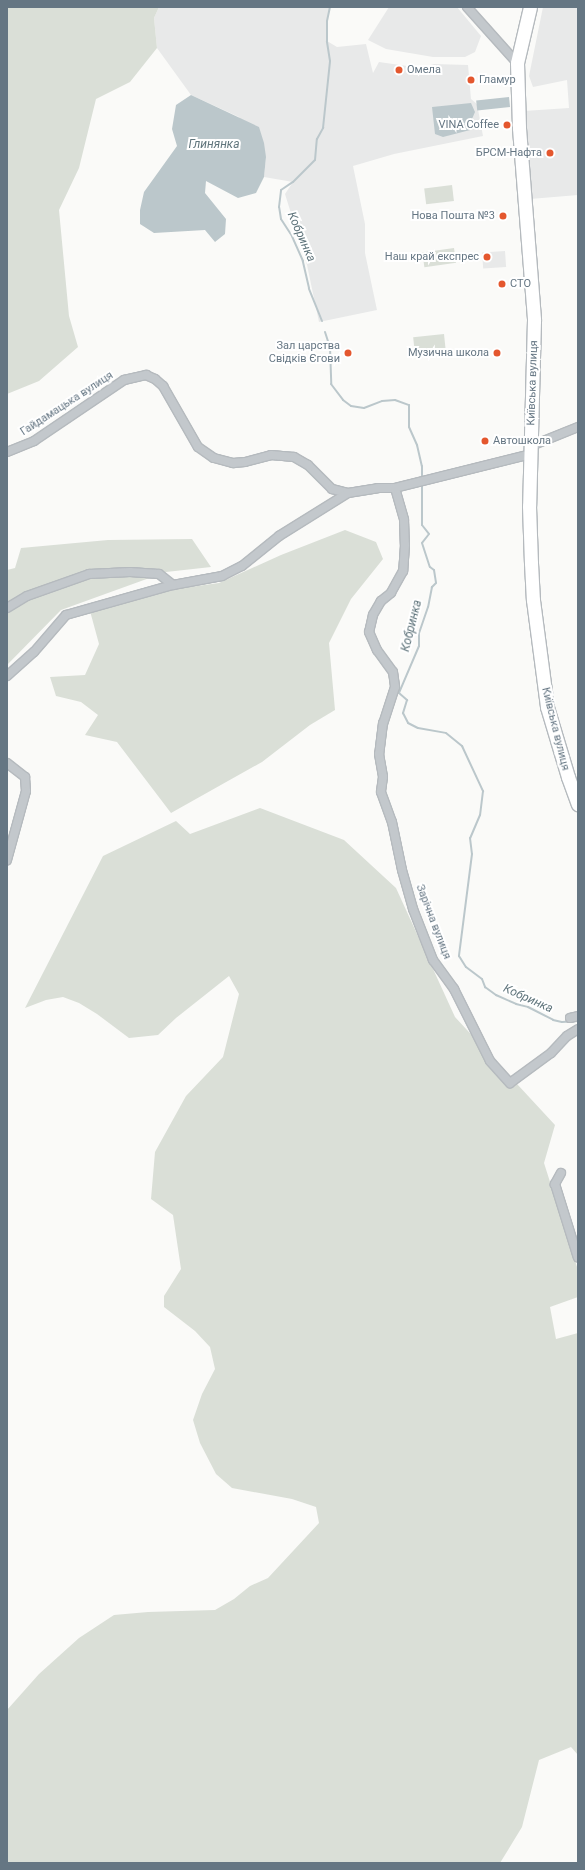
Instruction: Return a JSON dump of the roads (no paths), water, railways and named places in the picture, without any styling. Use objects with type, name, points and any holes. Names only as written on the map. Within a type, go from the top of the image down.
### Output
[{"type":"main road","name":"Київська вулиця","points":[[530,7],[518,63],[519,128],[534,320],[531,450],[531,563],[541,666],[547,707],[574,783],[578,804]]},
{"type":"street","points":[[466,7],[518,63]]},
{"type":"street","name":"Гайдамацька вулиця","points":[[7,452],[34,441],[124,380],[146,375],[155,378],[163,386],[198,447],[214,458],[233,463],[245,462],[271,455],[294,457],[308,465],[332,488],[348,493]]},
{"type":"street","points":[[7,676],[34,652],[66,615],[173,585],[222,576],[242,566],[279,536],[348,493],[378,488],[395,488],[427,480],[531,450],[578,427]]},
{"type":"street","name":"Зарічна вулиця","points":[[395,488],[404,520],[405,545],[403,571],[391,593],[381,601],[373,615],[369,632],[377,650],[392,672],[395,687],[383,723],[379,754],[383,777],[381,792],[392,822],[402,870],[413,909],[433,960],[454,989],[490,1061],[510,1083],[551,1053],[567,1036],[578,1029]]},
{"type":"street","points":[[7,608],[27,596],[89,574],[130,572],[159,574],[173,585]]},
{"type":"street","points":[[7,763],[25,777],[26,791],[7,860]]},
{"type":"street","points":[[570,1018],[578,1016]]},
{"type":"street","points":[[561,1173],[555,1184],[578,1258]]},
{"type":"water","name":"Глинянка","points":[[191,95],[259,127],[264,143],[266,157],[264,177],[256,193],[238,198],[206,181],[205,193],[226,219],[225,234],[215,242],[205,230],[154,233],[140,224],[140,210],[144,192],[177,146],[172,129],[176,105]]},
{"type":"water","points":[[509,97],[510,107],[477,110],[476,100]]},
{"type":"water","points":[[471,103],[475,112],[472,119],[474,129],[443,137],[435,134],[432,107]]},
{"type":"waterway","name":"Кобринка","points":[[322,321],[309,288],[303,261],[292,236],[281,219],[279,207],[281,190],[293,182],[315,160],[317,139],[323,128],[330,61],[327,41],[327,21],[330,7]]},
{"type":"waterway","name":"Кобринка","points":[[325,332],[330,347],[331,384],[343,400],[351,406],[364,408],[382,401],[395,400],[409,405],[409,427],[417,445],[422,466],[422,478]]},
{"type":"waterway","name":"Кобринка","points":[[422,483],[422,525],[429,534],[422,543],[430,567],[434,570],[436,583],[432,587],[428,607],[419,633],[419,646],[399,693],[407,700],[403,713],[408,723],[418,728],[446,733],[462,746],[483,791],[480,815],[470,838],[472,854],[459,956],[466,967],[482,979],[485,987],[496,995],[516,1004],[528,1007],[553,1020],[562,1022],[578,1021]]},
{"type":"place","name":"Омела","points":[[399,70]]},
{"type":"place","name":"Гламур","points":[[471,80]]},
{"type":"place","name":"VINA Coffee","points":[[507,125]]},
{"type":"place","name":"БРСМ-Нафта","points":[[550,153]]},
{"type":"place","name":"Нова Пошта №3","points":[[503,216]]},
{"type":"place","name":"Наш край експрес","points":[[487,257]]},
{"type":"place","name":"СТО","points":[[502,284]]},
{"type":"place","name":"Зал царства Свідків Єгови","points":[[348,353]]},
{"type":"place","name":"Музична школа","points":[[497,353]]},
{"type":"place","name":"Автошкола","points":[[485,441]]}]
